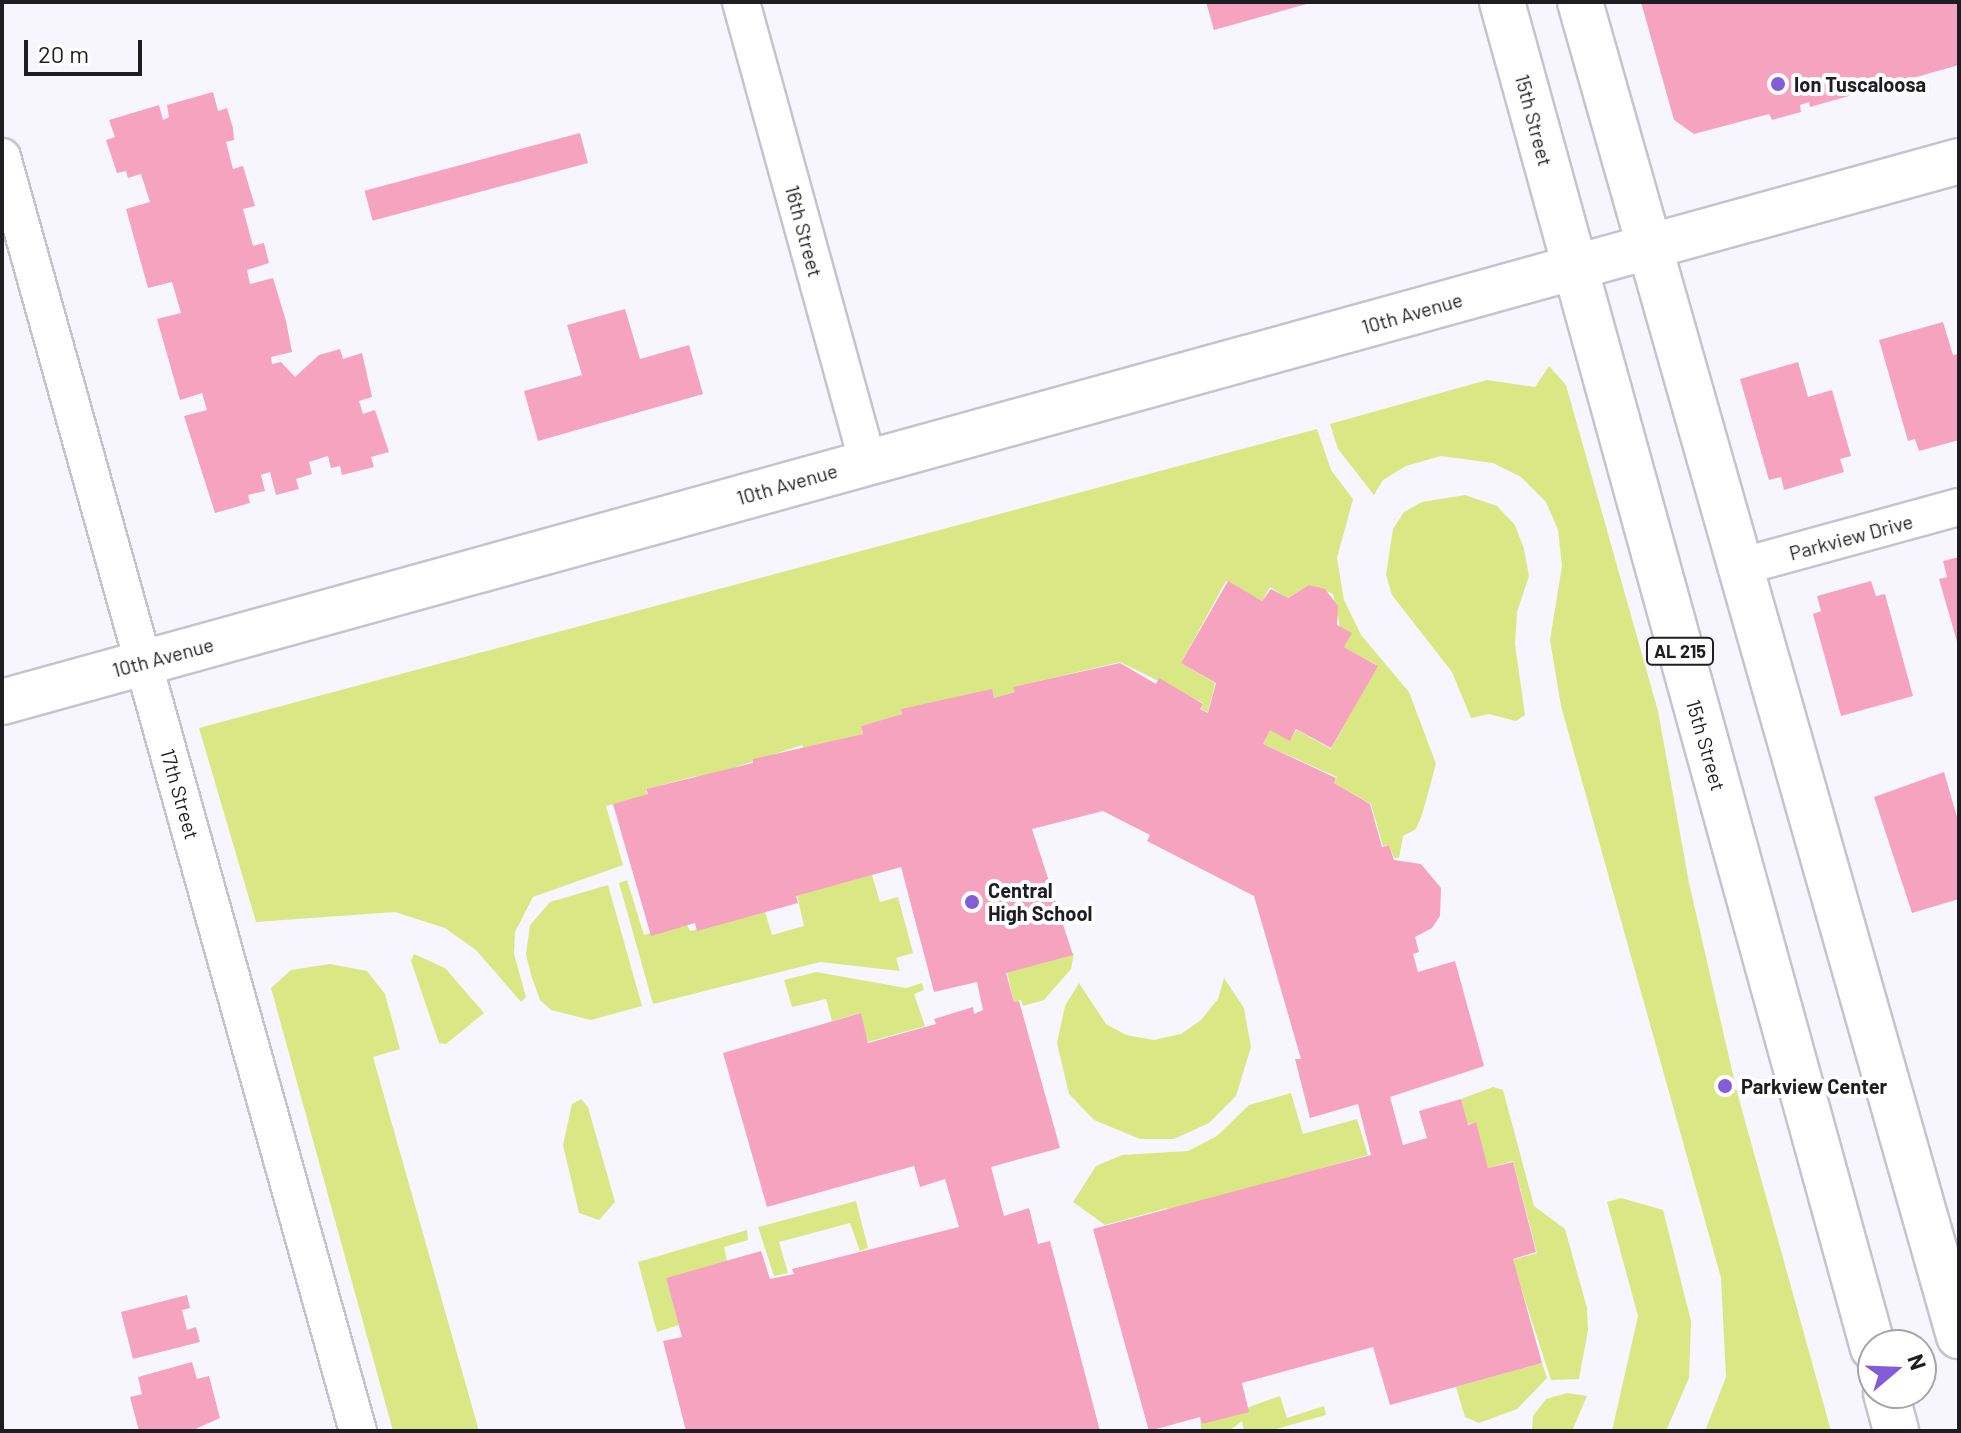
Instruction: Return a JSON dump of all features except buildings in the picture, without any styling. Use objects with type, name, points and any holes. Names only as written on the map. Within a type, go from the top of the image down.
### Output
[{"type":"main road","name":"15th Street","points":[[1502,2],[1868,1329]]},
{"type":"main road","points":[[1580,2],[1654,248],[1959,1336]]},
{"type":"main road","name":"10th Avenue","points":[[2,702],[867,461],[1654,248],[1959,161]]},
{"type":"main road","points":[[1890,1409],[1896,1431]]},
{"type":"street","name":"16th Street","points":[[741,2],[867,461]]},
{"type":"street","name":"17th Street","points":[[2,157],[358,1431]]},
{"type":"street","name":"Parkview Drive","points":[[1743,566],[1959,507]]},
{"type":"green space","points":[[1549,366],[1566,385],[1658,711],[1689,883],[1737,1092],[1831,1431],[1705,1431],[1726,1377],[1721,1278],[1561,706],[1550,640],[1562,566],[1558,530],[1546,502],[1521,477],[1493,463],[1441,456],[1406,466],[1383,480],[1374,495],[1338,449],[1330,424],[1487,380],[1535,387]]},
{"type":"green space","points":[[1317,429],[1331,470],[1353,499],[1337,558],[1344,600],[1361,635],[1409,692],[1436,764],[1422,815],[1416,829],[1403,836],[1399,858],[1394,858],[1389,845],[1383,846],[1371,804],[1334,783],[1337,777],[1263,744],[1270,729],[1290,740],[1297,730],[1331,749],[1377,665],[1344,647],[1333,594],[1310,585],[1287,598],[1270,587],[1262,601],[1226,581],[1181,663],[1215,683],[1208,712],[1201,709],[1203,703],[1120,662],[1014,687],[1015,692],[994,698],[992,690],[901,709],[902,714],[861,726],[863,734],[804,750],[802,745],[697,780],[696,776],[646,789],[647,795],[606,806],[623,865],[533,897],[515,932],[514,954],[526,997],[521,1002],[476,950],[445,928],[395,912],[256,922],[199,728]]},
{"type":"green space","points":[[1465,495],[1497,506],[1515,525],[1524,549],[1529,576],[1517,612],[1515,644],[1525,715],[1516,721],[1489,714],[1471,718],[1452,672],[1392,595],[1386,575],[1393,529],[1404,512],[1422,502]]},
{"type":"green space","points":[[872,875],[880,902],[898,897],[913,953],[896,958],[900,971],[820,962],[653,1004],[619,883],[627,880],[644,935],[686,923],[690,931],[765,912],[772,935],[804,926],[797,895]]},
{"type":"green space","points":[[608,885],[642,1006],[591,1020],[551,1010],[540,1000],[531,975],[526,954],[530,925],[550,902]]},
{"type":"green space","points":[[1074,953],[1071,969],[1044,1000],[1023,1006],[1021,1000],[1014,1002],[1007,972]]},
{"type":"green space","points":[[414,954],[445,968],[484,1013],[446,1044],[439,1043],[411,961]]},
{"type":"green space","points":[[330,964],[367,971],[385,994],[400,1049],[373,1057],[479,1431],[393,1431],[271,988],[291,970]]},
{"type":"green space","points":[[816,972],[906,988],[922,983],[924,990],[914,994],[925,1026],[868,1042],[860,1013],[832,1021],[826,999],[792,1007],[784,980]]},
{"type":"green space","points":[[1224,978],[1244,1008],[1251,1047],[1236,1096],[1209,1123],[1174,1139],[1140,1139],[1094,1120],[1069,1094],[1057,1043],[1065,1006],[1079,983],[1106,1024],[1126,1035],[1154,1040],[1181,1034],[1201,1020],[1218,999]]},
{"type":"green space","points":[[1493,1087],[1503,1090],[1534,1206],[1565,1229],[1587,1308],[1588,1330],[1579,1379],[1551,1380],[1512,1260],[1537,1253],[1513,1161],[1488,1168],[1475,1123],[1467,1124],[1461,1099]]},
{"type":"green space","points":[[1291,1093],[1303,1134],[1357,1119],[1368,1155],[1169,1212],[1167,1208],[1105,1225],[1073,1202],[1096,1166],[1122,1155],[1188,1151],[1217,1136],[1249,1105]]},
{"type":"green space","points":[[581,1099],[588,1107],[615,1202],[599,1220],[579,1213],[563,1145],[572,1104]]},
{"type":"green space","points":[[1621,1198],[1663,1210],[1691,1321],[1689,1378],[1666,1431],[1612,1431],[1638,1316],[1607,1202]]},
{"type":"green space","points":[[856,1201],[868,1248],[860,1251],[850,1223],[779,1242],[788,1273],[774,1276],[758,1227]]},
{"type":"green space","points":[[747,1230],[748,1240],[724,1247],[727,1261],[666,1278],[679,1325],[657,1332],[638,1262]]},
{"type":"green space","points":[[1542,1363],[1547,1378],[1517,1409],[1479,1423],[1465,1417],[1456,1387]]},
{"type":"green space","points":[[1567,1393],[1587,1396],[1572,1431],[1532,1431],[1533,1416],[1546,1399]]},
{"type":"green space","points":[[1280,1396],[1287,1418],[1324,1406],[1326,1415],[1269,1431],[1244,1431],[1242,1421],[1229,1431],[1201,1429],[1200,1417],[1202,1424]]},
{"type":"place","name":"Ion Tuscaloosa","points":[[1778,84]]},
{"type":"place","name":"Central High School","points":[[972,902]]},
{"type":"place","name":"Parkview Center","points":[[1725,1086]]}]
